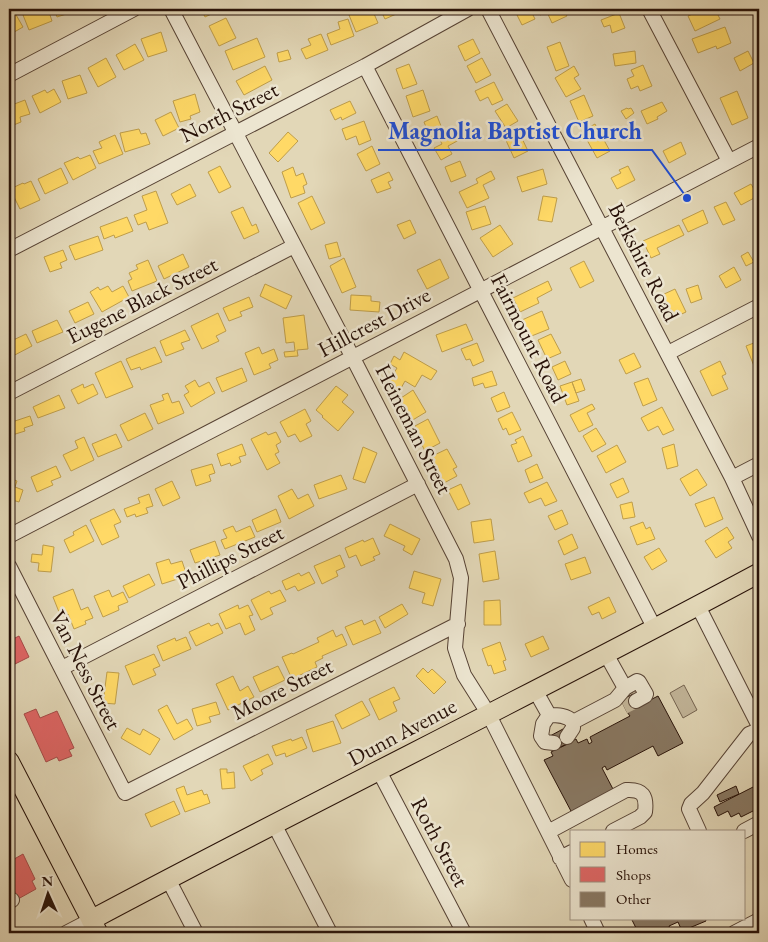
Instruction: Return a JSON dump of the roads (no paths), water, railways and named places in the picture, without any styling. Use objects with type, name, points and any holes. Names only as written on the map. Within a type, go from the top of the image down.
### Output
[{"type":"main road","name":"Dunn Avenue","points":[[94,927],[168,879],[488,713],[655,629],[759,573]]},
{"type":"main road","points":[[9,761],[94,927]]},
{"type":"street","points":[[9,75],[134,9]]},
{"type":"street","name":"Heineman Street","points":[[171,9],[456,559],[461,578],[455,648],[464,675],[488,713],[548,832],[566,855],[570,872]]},
{"type":"street","name":"North Street","points":[[9,250],[365,66],[468,9]]},
{"type":"street","name":"Berkshire Road","points":[[488,9],[668,353],[732,478],[759,536]]},
{"type":"street","points":[[649,9],[730,161]]},
{"type":"street","name":"Fairmount Road","points":[[365,66],[655,629]]},
{"type":"street","name":"Hillcrest Drive","points":[[9,536],[759,146]]},
{"type":"street","name":"Eugene Black Street","points":[[9,393],[294,246]]},
{"type":"street","points":[[668,353],[759,306]]},
{"type":"street","points":[[732,478],[759,464]]},
{"type":"street","name":"Phillips Street","points":[[62,668],[418,484]]},
{"type":"street","name":"Van Ness Street","points":[[9,566],[125,792]]},
{"type":"street","points":[[698,606],[759,728],[749,734],[703,794],[691,804],[689,809],[699,830]]},
{"type":"street","name":"Moore Street","points":[[125,792],[458,624]]},
{"type":"street","points":[[606,654],[625,688],[625,702]]},
{"type":"street","points":[[572,722],[645,696],[646,694],[637,681],[625,688]]},
{"type":"street","points":[[535,690],[549,715]]},
{"type":"street","points":[[549,715],[570,719],[573,728],[567,737]]},
{"type":"street","points":[[549,715],[543,724],[541,736],[545,742],[554,743]]},
{"type":"street","name":"Roth Street","points":[[379,771],[464,933]]},
{"type":"street","points":[[548,832],[626,790],[636,790],[645,799],[645,812],[640,817],[614,830]]},
{"type":"street","points":[[746,830],[759,823]]},
{"type":"street","points":[[274,824],[330,933]]},
{"type":"street","points":[[168,879],[196,933]]},
{"type":"street","points":[[592,920],[598,933]]},
{"type":"street","points":[[734,933],[751,921]]},
{"type":"street","name":"Dunn Avenue","points":[[66,933],[94,927]]},
{"type":"tunnel","points":[[624,707],[636,701]]},
{"type":"place","name":"Magnolia Baptist Church","points":[[687,198]]}]
